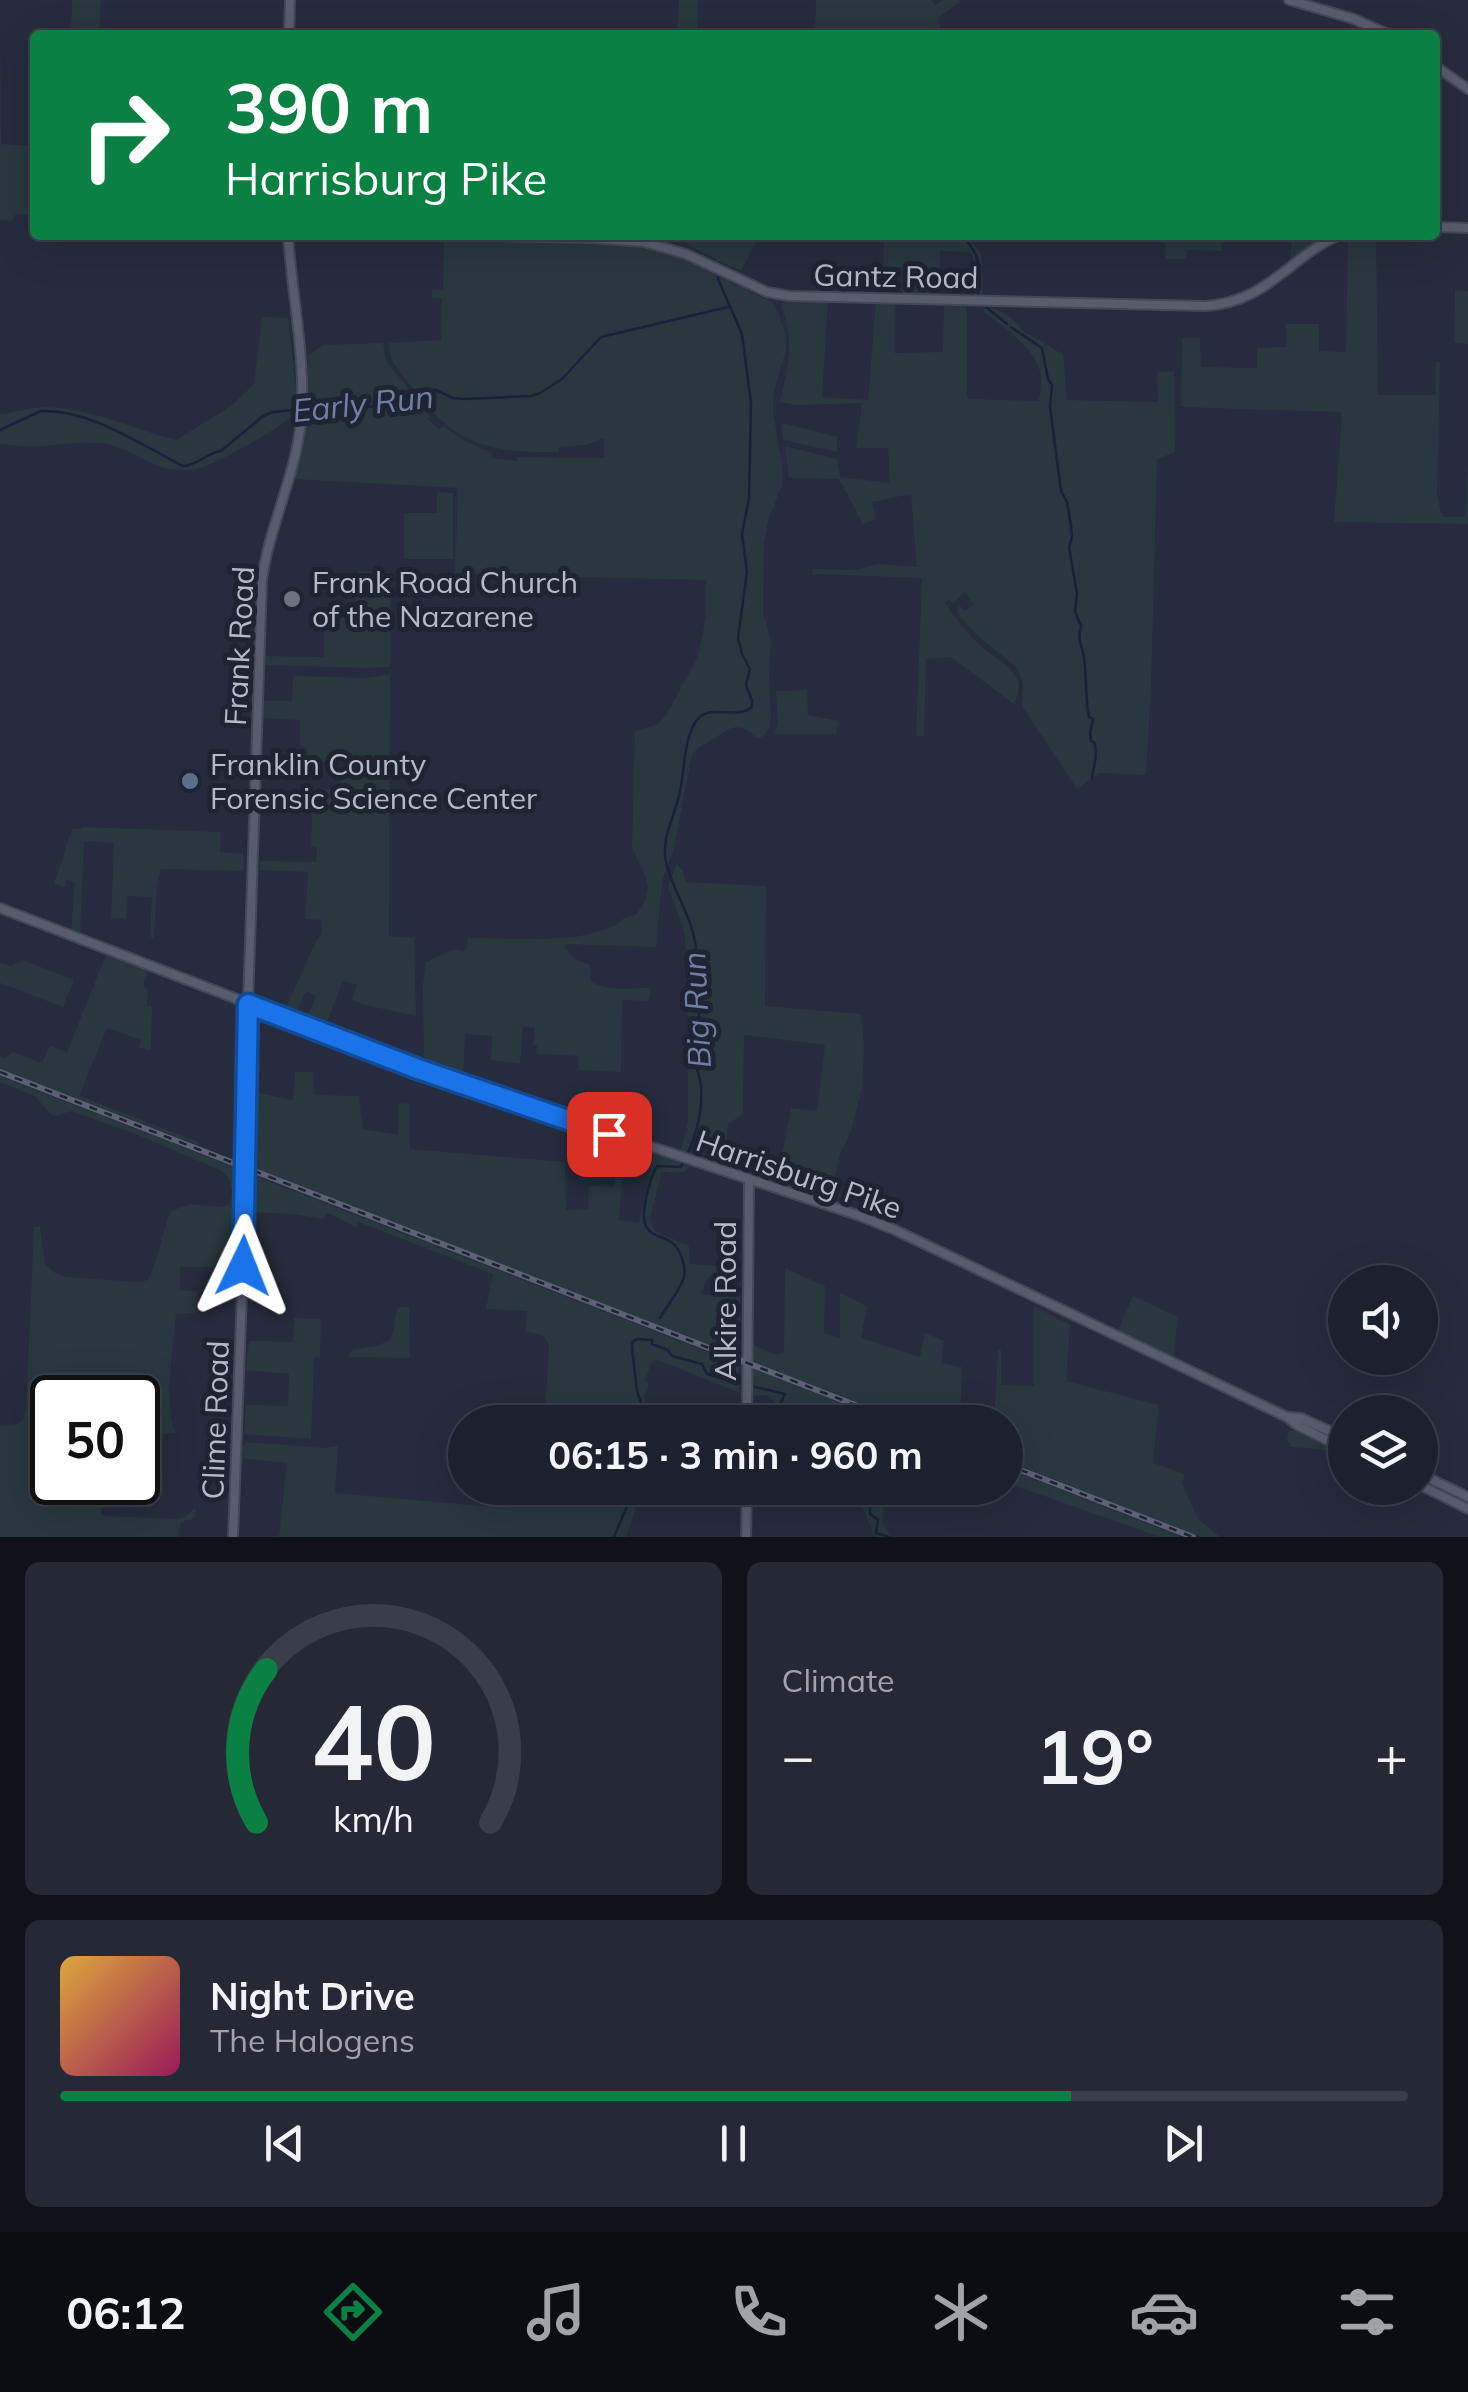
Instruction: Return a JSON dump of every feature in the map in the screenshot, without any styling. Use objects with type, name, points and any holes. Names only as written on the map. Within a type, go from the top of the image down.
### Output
[{"type":"main road","points":[[289,30],[290,0]]},
{"type":"main road","points":[[1288,0],[1379,30]]},
{"type":"main road","points":[[1440,69],[1468,89]]},
{"type":"main road","points":[[1440,227],[1468,228]]},
{"type":"main road","name":"Frank Road","points":[[248,1004],[262,580],[268,543],[294,460],[302,404],[288,240]]},
{"type":"main road","name":"Gantz Road","points":[[629,240],[666,247],[766,292],[805,297],[1213,305],[1240,300],[1262,289],[1329,240]]},
{"type":"main road","name":"Harrisburg Pike","points":[[0,908],[454,1082],[896,1230],[1287,1417],[1328,1441]]},
{"type":"main road","name":"Clime Road","points":[[233,1537],[248,1004]]},
{"type":"main road","name":"Alkire Road","points":[[747,1405],[748,1180]]},
{"type":"main road","name":"Harrisburg Pike","points":[[1287,1417],[1300,1418],[1328,1430]]},
{"type":"main road","points":[[1438,1483],[1468,1497]]},
{"type":"main road","points":[[1438,1495],[1468,1509]]},
{"type":"main road","points":[[746,1505],[746,1537]]},
{"type":"shaded area","points":[[72,0],[101,0],[99,30],[71,30]]},
{"type":"shaded area","points":[[679,0],[698,0],[697,30],[677,30]]},
{"type":"shaded area","points":[[816,0],[931,0],[935,5],[944,0],[960,2],[938,18],[941,30],[815,30]]},
{"type":"shaded area","points":[[0,13],[1,144],[30,146],[30,217],[16,214],[12,221],[0,220]]},
{"type":"shaded area","points":[[444,240],[638,245],[686,260],[773,303],[786,337],[773,411],[782,485],[764,542],[763,613],[771,639],[770,727],[757,738],[739,727],[730,729],[692,755],[674,848],[662,882],[656,947],[564,946],[575,958],[590,965],[591,981],[618,989],[648,988],[651,993],[649,1001],[622,1000],[621,1072],[579,1070],[578,1056],[536,1054],[535,1028],[523,1026],[520,1064],[491,1060],[492,1036],[465,1034],[463,1081],[424,1067],[426,962],[454,949],[466,951],[468,938],[576,937],[613,927],[637,914],[648,886],[632,847],[635,731],[658,724],[698,657],[706,617],[706,580],[455,574],[458,488],[293,479],[308,415],[308,355],[323,345],[383,343],[386,361],[430,415],[427,419],[439,429],[443,426],[492,453],[492,458],[604,458],[604,438],[586,445],[559,447],[558,452],[491,447],[457,432],[425,404],[398,370],[389,343],[441,340],[442,298],[432,298],[432,290],[443,290]]},
{"type":"shaded area","points":[[682,240],[756,240],[741,271]]},
{"type":"shaded area","points":[[884,240],[970,240],[982,254],[983,297],[975,297],[970,252],[940,251],[939,298],[902,297],[902,267],[889,267],[888,295],[882,295]]},
{"type":"shaded area","points":[[1166,240],[1221,240],[1222,251],[1187,250],[1186,259],[1165,259]]},
{"type":"shaded area","points":[[1292,240],[1319,240],[1319,243],[1290,265]]},
{"type":"shaded area","points":[[1348,240],[1376,240],[1378,395],[1435,395],[1436,362],[1440,362],[1437,496],[1444,517],[1466,514],[1468,463],[1468,524],[1334,522],[1342,414],[1339,412],[1181,407],[1182,338],[1200,338],[1201,367],[1257,368],[1257,348],[1286,347],[1286,324],[1319,324],[1319,351],[1346,352]]},
{"type":"shaded area","points":[[1455,290],[1468,291],[1468,344],[1454,343]]},
{"type":"shaded area","points":[[788,299],[828,301],[822,397],[868,400],[876,301],[895,302],[894,353],[943,352],[944,303],[965,303],[969,399],[1038,401],[1041,386],[1036,361],[1028,349],[984,312],[985,307],[1002,312],[1024,333],[1063,354],[1067,400],[1158,402],[1157,373],[1174,371],[1175,452],[1157,459],[1146,775],[1099,773],[1077,789],[1022,706],[1023,682],[1016,667],[957,613],[959,604],[964,611],[974,605],[965,592],[953,603],[945,603],[977,642],[1011,670],[1019,684],[1018,693],[1014,704],[951,657],[926,659],[924,736],[916,736],[922,578],[813,576],[812,569],[856,570],[878,564],[917,567],[911,494],[872,502],[876,519],[863,524],[839,479],[789,478],[785,446],[837,459],[840,477],[890,483],[888,448],[856,448],[862,403],[780,402],[789,353],[781,304]]},
{"type":"shaded area","points":[[262,317],[288,318],[297,398],[293,402],[293,416],[218,461],[197,469],[178,470],[101,443],[0,444],[0,414],[46,407],[96,415],[176,440],[231,406],[254,384]]},
{"type":"shaded area","points":[[783,423],[837,437],[837,452],[783,440]]},
{"type":"shaded area","points":[[437,492],[453,493],[453,559],[404,559],[404,513],[437,513]]},
{"type":"shaded area","points":[[358,571],[391,572],[390,667],[264,663],[264,656],[324,657],[324,616],[355,617],[357,584],[349,582],[349,577],[357,577]]},
{"type":"shaded area","points":[[390,674],[389,936],[414,938],[416,1016],[352,1000],[357,985],[343,981],[325,1027],[306,1020],[316,996],[306,991],[295,1015],[284,1012],[322,934],[322,920],[305,919],[308,872],[260,870],[260,861],[316,862],[317,848],[311,846],[313,789],[340,790],[341,775],[386,777],[387,764],[307,760],[307,747],[300,746],[300,720],[262,718],[262,701],[292,701],[293,676],[367,678]]},
{"type":"shaded area","points":[[807,690],[808,715],[838,721],[836,734],[774,734],[778,724],[776,691]]},
{"type":"shaded area","points":[[72,829],[221,832],[220,852],[244,854],[243,871],[161,869],[154,938],[150,937],[152,897],[127,896],[126,919],[111,918],[114,843],[84,841],[80,934],[71,930],[75,882],[66,880],[65,887],[54,884]]},
{"type":"shaded area","points":[[677,864],[686,882],[766,886],[765,1006],[861,1014],[862,1088],[830,1197],[825,1200],[784,1187],[784,1178],[778,1177],[791,1108],[817,1111],[825,1045],[744,1035],[743,1114],[728,1124],[727,1144],[701,1136],[693,1155],[681,1151],[688,1121],[691,998],[684,931],[668,887]]},
{"type":"shaded area","points":[[106,955],[147,970],[143,985],[148,989],[147,1006],[152,1007],[151,1051],[139,1047],[141,1040],[107,1028],[79,1096],[199,1142],[198,1145],[0,1069],[0,1056],[5,1058],[13,1052],[42,1063],[50,1046],[67,1052]]},
{"type":"shaded area","points":[[23,960],[74,980],[63,1007],[0,983],[0,963],[11,966]]},
{"type":"shaded area","points":[[295,1072],[313,1072],[315,1095],[359,1096],[363,1129],[398,1135],[398,1104],[410,1103],[410,1149],[565,1162],[566,1210],[588,1209],[589,1186],[615,1187],[615,1178],[622,1178],[619,1220],[639,1223],[654,1154],[690,1167],[684,1172],[662,1172],[650,1219],[655,1231],[689,1246],[690,1264],[739,1267],[739,1271],[714,1272],[701,1294],[740,1298],[739,1357],[251,1167],[253,1092],[293,1100]]},
{"type":"shaded area","points":[[0,1076],[239,1169],[237,1266],[180,1267],[180,1290],[198,1291],[195,1313],[176,1314],[170,1409],[176,1433],[160,1433],[160,1375],[30,1375],[30,1505],[102,1505],[104,1516],[177,1519],[195,1508],[195,1518],[181,1522],[178,1537],[0,1537],[0,1426],[23,1420],[26,1411],[34,1227],[40,1227],[45,1264],[55,1273],[65,1277],[148,1280],[171,1211],[190,1204],[227,1206],[233,1194],[229,1179],[222,1171],[133,1133],[71,1111],[50,1114],[36,1097],[0,1082]]},
{"type":"shaded area","points":[[250,1174],[739,1364],[740,1393],[658,1360],[652,1361],[645,1380],[649,1386],[644,1397],[647,1405],[546,1405],[549,1345],[544,1336],[525,1331],[527,1311],[486,1309],[493,1274],[358,1222],[356,1227],[328,1213],[322,1219],[249,1212]]},
{"type":"shaded area","points":[[785,1268],[825,1286],[824,1333],[840,1338],[840,1293],[867,1306],[861,1338],[920,1357],[925,1333],[944,1341],[941,1363],[962,1367],[961,1405],[865,1405],[751,1361],[751,1345],[778,1355],[784,1352]]},
{"type":"shaded area","points":[[1133,1296],[1178,1317],[1173,1360],[1117,1332]]},
{"type":"shaded area","points":[[1034,1306],[1070,1325],[1066,1381],[1159,1405],[1153,1463],[1185,1474],[1182,1483],[1198,1519],[1220,1537],[1202,1537],[1023,1467],[1023,1405],[995,1405],[998,1350],[1001,1385],[1034,1386]]},
{"type":"shaded area","points":[[399,1307],[409,1307],[410,1358],[347,1357],[352,1350],[390,1340]]},
{"type":"shaded area","points":[[294,1318],[321,1319],[320,1357],[314,1358],[311,1439],[244,1434],[246,1405],[288,1406],[289,1374],[246,1370],[249,1341],[293,1342]]},
{"type":"shaded area","points":[[752,1369],[845,1405],[779,1405],[766,1395],[751,1396]]},
{"type":"shaded area","points":[[1289,1431],[1295,1431],[1328,1447],[1328,1452],[1291,1447]]},
{"type":"shaded area","points":[[246,1442],[338,1446],[335,1493],[494,1507],[637,1505],[626,1537],[279,1537],[287,1463],[241,1458]]},
{"type":"shaded area","points":[[1023,1475],[1182,1537],[1160,1537],[1023,1488]]},
{"type":"shaded area","points":[[861,1505],[884,1505],[882,1521],[891,1537],[875,1537]]},
{"type":"waterway","points":[[965,240],[977,260],[979,296]]},
{"type":"waterway","name":"Big Run","points":[[660,1318],[682,1282],[684,1268],[675,1245],[646,1226],[647,1196],[657,1166],[681,1167],[701,1107],[694,1050],[699,1010],[694,939],[669,873],[665,845],[696,721],[708,713],[746,711],[752,707],[746,685],[750,669],[738,638],[747,572],[742,534],[749,498],[751,403],[742,334],[718,272]]},
{"type":"waterway","name":"Early Run","points":[[0,430],[41,411],[59,412],[96,422],[183,466],[221,451],[273,412],[392,406],[410,396],[436,390],[464,399],[531,396],[562,379],[601,337],[728,307]]},
{"type":"waterway","points":[[986,307],[1007,324]]},
{"type":"waterway","points":[[1011,327],[1042,348],[1052,385],[1050,407],[1061,491],[1071,525],[1069,547],[1077,594],[1075,612],[1081,626],[1089,717],[1093,719],[1090,733],[1096,756],[1092,778]]},
{"type":"waterway","name":"Big Run","points":[[642,1405],[632,1348],[637,1339],[652,1340],[652,1344],[668,1350],[672,1356],[702,1364],[707,1374],[739,1383]]},
{"type":"waterway","points":[[751,1386],[785,1394],[780,1405]]},
{"type":"waterway","name":"Big Run","points":[[614,1537],[626,1505]]},
{"type":"waterway","points":[[870,1505],[870,1514],[878,1520],[876,1533],[889,1537]]},
{"type":"railway","points":[[0,1072],[855,1405]]},
{"type":"railway","points":[[1023,1471],[1193,1537]]},
{"type":"place","name":"Frank Road Church of the Nazarene","points":[[292,599]]},
{"type":"place","name":"Franklin County Forensic Science Center","points":[[190,781]]},
{"type":"route","points":[[243,1266],[248,1004],[418,1069],[609,1134]]}]
